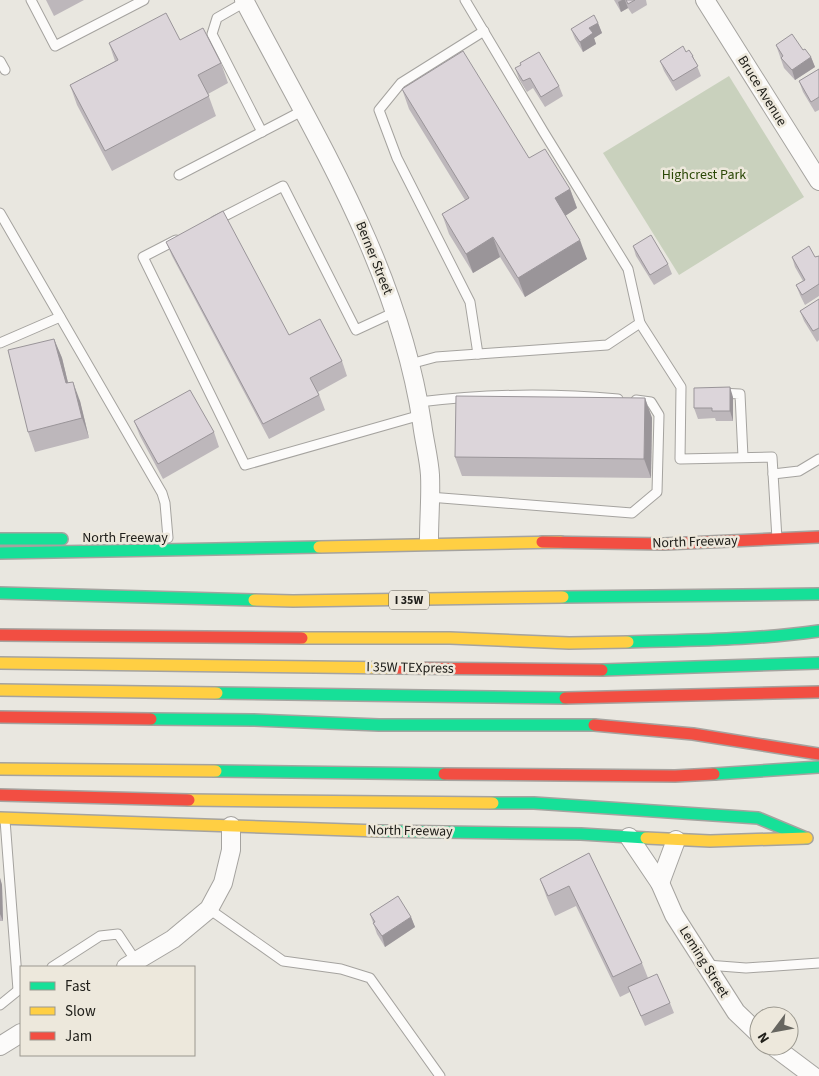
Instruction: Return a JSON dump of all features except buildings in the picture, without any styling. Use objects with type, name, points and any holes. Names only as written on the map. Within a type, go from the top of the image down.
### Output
[{"type":"main road","name":"North Freeway","points":[[163,538],[393,538],[664,544],[819,537]]},
{"type":"main road","name":"North Freeway","points":[[0,539],[69,539]]},
{"type":"main road","points":[[0,553],[561,542]]},
{"type":"main road","name":"I 35W","points":[[0,593],[293,601],[819,594]]},
{"type":"main road","points":[[0,635],[216,638],[450,638],[569,643],[713,640],[791,635],[819,631]]},
{"type":"main road","name":"I 35W TEXpress","points":[[0,663],[582,671],[819,663]]},
{"type":"main road","name":"I 35W TEXpress","points":[[0,690],[583,698],[819,692]]},
{"type":"main road","points":[[0,717],[253,720],[379,724],[595,725],[693,734],[819,754]]},
{"type":"main road","points":[[0,769],[675,776],[819,767]]},
{"type":"main road","points":[[0,795],[251,802],[534,803],[758,818],[806,838]]},
{"type":"main road","name":"North Freeway","points":[[3,818],[231,826],[581,834],[710,841],[819,838]]},
{"type":"street","name":"Bruce Avenue","points":[[705,0],[819,182]]},
{"type":"street","name":"Berner Street","points":[[246,1],[329,158],[366,235],[395,312],[420,408],[430,474],[429,539]]},
{"type":"street","points":[[131,964],[173,939],[209,909],[225,875],[231,850],[231,826]]},
{"type":"street","name":"Leming Street","points":[[629,837],[660,883],[674,915],[736,1012],[749,1024]]},
{"type":"street","points":[[660,883],[676,840]]},
{"type":"street","points":[[0,1046],[20,1034]]},
{"type":"street","points":[[785,1056],[812,1076]]},
{"type":"lane","points":[[31,0],[55,46],[144,0]]},
{"type":"lane","points":[[465,0],[628,269],[640,323],[682,387],[680,459],[772,457],[777,539]]},
{"type":"lane","points":[[246,1],[217,18],[212,34],[262,132]]},
{"type":"lane","points":[[478,354],[470,302],[397,158],[379,110],[401,83],[484,31]]},
{"type":"lane","points":[[0,61],[5,70]]},
{"type":"lane","points":[[179,175],[304,110]]},
{"type":"lane","points":[[204,226],[283,186],[356,330],[395,312]]},
{"type":"lane","points":[[0,213],[162,493],[165,503],[163,538]]},
{"type":"lane","points":[[187,235],[143,257],[245,466],[459,397],[540,395],[610,398],[651,402],[659,415],[657,492],[632,513],[429,497]]},
{"type":"lane","points":[[0,343],[60,317]]},
{"type":"lane","points":[[410,364],[436,357],[607,346],[640,323]]},
{"type":"lane","points":[[681,392],[691,392]]},
{"type":"lane","points":[[711,393],[740,394],[743,458]]},
{"type":"lane","points":[[774,474],[799,471],[819,459]]},
{"type":"lane","points":[[0,1005],[20,989],[3,818]]},
{"type":"lane","points":[[209,909],[283,960],[341,969],[370,978],[440,1076]]},
{"type":"lane","points":[[54,966],[100,936],[118,934],[131,964]]},
{"type":"lane","points":[[706,965],[746,968],[819,963]]},
{"type":"green space","name":"Highcrest Park","points":[[729,76],[804,197],[679,275],[603,153]]},
{"type":"traffic: fast","points":[[0,539],[62,539]]},
{"type":"traffic: fast","points":[[0,553],[319,547]]},
{"type":"traffic: fast","points":[[0,593],[254,600]]},
{"type":"traffic: fast","points":[[563,597],[819,594]]},
{"type":"traffic: fast","points":[[628,642],[748,638],[819,631]]},
{"type":"traffic: fast","points":[[602,670],[819,663]]},
{"type":"traffic: fast","points":[[217,693],[565,698]]},
{"type":"traffic: fast","points":[[151,719],[253,720],[379,725],[594,725]]},
{"type":"traffic: fast","points":[[714,774],[819,767]]},
{"type":"traffic: fast","points":[[216,771],[444,774]]},
{"type":"traffic: fast","points":[[493,803],[534,803],[758,818],[806,838]]},
{"type":"traffic: fast","points":[[379,831],[581,834],[646,838]]},
{"type":"traffic: slow","points":[[319,547],[561,542]]},
{"type":"traffic: slow","points":[[254,600],[563,597]]},
{"type":"traffic: slow","points":[[302,638],[450,638],[569,643],[628,642]]},
{"type":"traffic: slow","points":[[0,663],[396,668]]},
{"type":"traffic: slow","points":[[0,690],[217,693]]},
{"type":"traffic: slow","points":[[0,769],[216,771]]},
{"type":"traffic: slow","points":[[189,800],[493,803]]},
{"type":"traffic: slow","points":[[0,818],[379,831]]},
{"type":"traffic: slow","points":[[646,838],[710,841],[807,838]]},
{"type":"traffic: jam","points":[[542,542],[664,544],[819,537]]},
{"type":"traffic: jam","points":[[0,635],[302,638]]},
{"type":"traffic: jam","points":[[396,668],[602,670]]},
{"type":"traffic: jam","points":[[565,698],[819,692]]},
{"type":"traffic: jam","points":[[0,717],[151,719]]},
{"type":"traffic: jam","points":[[594,725],[693,734],[819,754]]},
{"type":"traffic: jam","points":[[444,774],[675,776],[714,774]]},
{"type":"traffic: jam","points":[[0,795],[189,800]]}]
